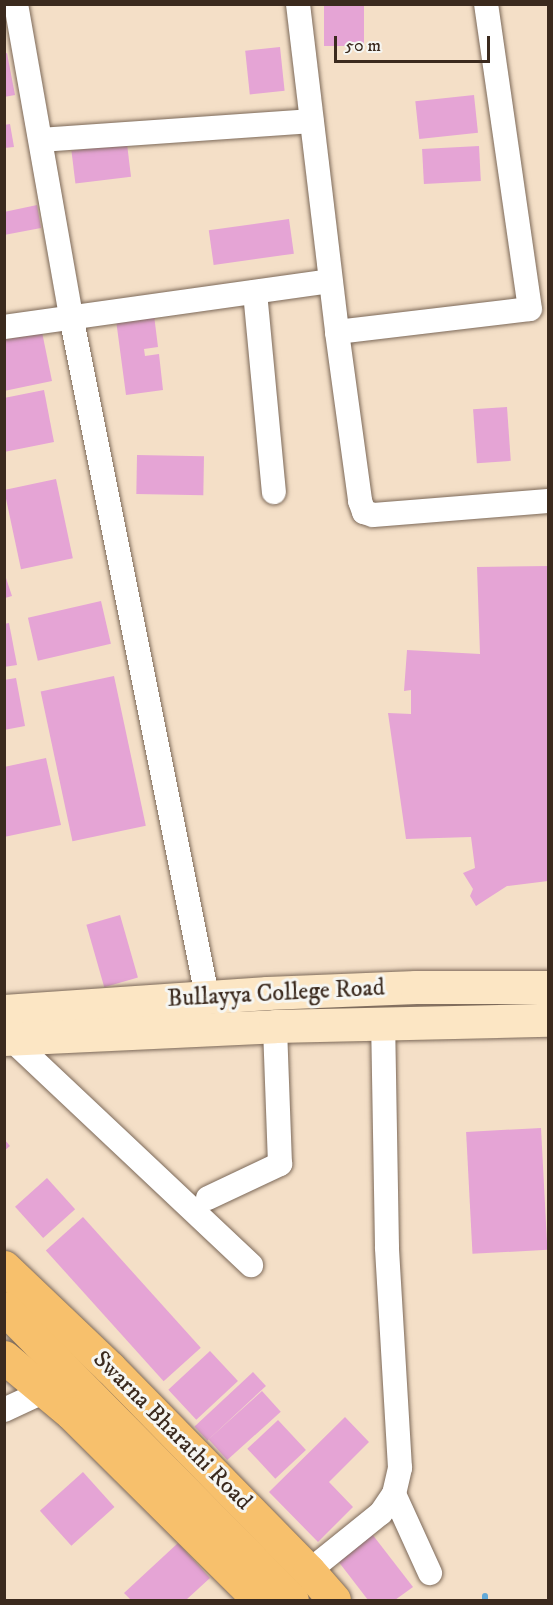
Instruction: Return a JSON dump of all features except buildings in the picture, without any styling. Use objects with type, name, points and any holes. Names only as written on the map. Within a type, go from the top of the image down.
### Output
[{"type":"main road","name":"Bullayya College Road","points":[[6,1030],[207,996],[416,987],[549,987]]},
{"type":"main road","name":"Bullayya College Road","points":[[6,1030],[549,1020]]},
{"type":"main road","name":"Swarna Bharathi Road","points":[[4,1267],[309,1571],[333,1600]]},
{"type":"main road","points":[[4,1308],[292,1600]]},
{"type":"main road","points":[[4,1358],[71,1413],[259,1600]]},
{"type":"street","points":[[16,4],[71,316],[207,996]]},
{"type":"street","points":[[298,4],[330,281],[360,501],[364,512],[373,515],[549,501]]},
{"type":"street","points":[[337,332],[539,308],[486,4]]},
{"type":"street","points":[[41,140],[311,121]]},
{"type":"street","points":[[4,327],[330,281]]},
{"type":"street","points":[[255,292],[274,492]]},
{"type":"street","points":[[309,1571],[381,1513],[394,1494],[400,1468],[387,1247],[383,1022]]},
{"type":"street","points":[[207,1198],[280,1164],[275,1026]]},
{"type":"street","points":[[6,1030],[251,1265]]},
{"type":"street","points":[[4,1410],[43,1392]]},
{"type":"street","points":[[394,1494],[430,1573]]}]
